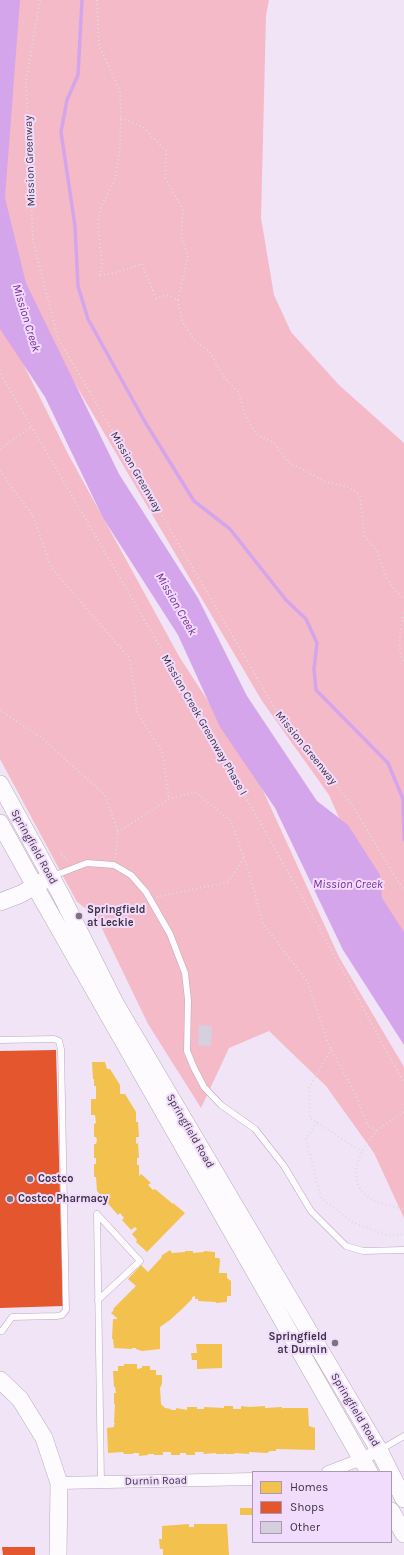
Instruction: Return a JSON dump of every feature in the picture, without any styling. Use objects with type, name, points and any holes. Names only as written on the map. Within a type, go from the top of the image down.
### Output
[{"type":"main road","name":"Springfield Road","points":[[0,784],[115,1003],[379,1450],[389,1471]]},
{"type":"main road","name":"Springfield Road","points":[[0,823],[365,1465]]},
{"type":"main road","points":[[0,902],[22,894],[50,877]]},
{"type":"main road","points":[[0,1380],[20,1399],[44,1438],[59,1483],[58,1555]]},
{"type":"main road","name":"Springfield Road","points":[[392,1477],[404,1499]]},
{"type":"main road","points":[[392,1513],[404,1534]]},
{"type":"street","points":[[333,1471],[365,1465],[379,1450]]},
{"type":"street","name":"Durnin Road","points":[[59,1483],[252,1479]]},
{"type":"lane","points":[[50,877],[87,863],[114,865],[131,875],[146,892],[170,934],[185,973],[188,1000],[187,1051],[204,1087],[221,1105],[255,1129],[284,1166],[311,1211],[346,1246],[362,1250],[404,1250]]},
{"type":"lane","points":[[0,1040],[54,1039],[58,1041],[61,1049],[66,1310],[62,1315],[57,1316],[12,1317],[2,1331],[0,1331]]},
{"type":"lane","points":[[98,1300],[140,1261],[96,1214],[101,1482]]},
{"type":"lane","points":[[379,1450],[404,1436]]},
{"type":"path","name":"Mission Greenway","points":[[40,0],[26,81],[32,241],[58,338],[280,717],[352,805],[404,891]]},
{"type":"path","points":[[97,0],[99,45],[120,91],[121,118],[120,147],[115,180],[101,207],[98,222],[102,264],[100,275],[111,274],[142,264],[156,298],[168,295],[178,300]]},
{"type":"path","points":[[121,118],[143,127],[166,151],[165,178],[183,210],[181,236],[188,256],[178,300],[182,321],[194,340],[210,352],[223,376],[239,393],[244,415],[256,434],[274,443],[288,462],[326,482],[349,487],[360,495],[365,537],[376,550],[386,576],[395,590],[404,599]]},
{"type":"path","name":"Mission Creek Greenway Phase I","points":[[0,370],[4,380],[323,933],[404,1083]]},
{"type":"path","points":[[0,449],[31,427]]},
{"type":"path","points":[[0,471],[34,516],[51,567],[130,659],[137,712],[162,752],[169,799]]},
{"type":"path","points":[[404,613],[399,634],[400,656],[404,663]]},
{"type":"path","points":[[0,710],[42,738],[105,795],[118,832],[114,865]]},
{"type":"path","points":[[118,832],[169,799],[195,792],[231,821],[244,858],[263,924],[308,981],[328,1043],[355,1092],[368,1126],[378,1130]]},
{"type":"path","points":[[150,899],[228,882],[244,858]]},
{"type":"path","points":[[331,1049],[309,1088],[310,1118],[362,1152]]},
{"type":"path","points":[[404,1112],[378,1130],[357,1161],[356,1170],[360,1188],[372,1200],[404,1209]]},
{"type":"path","points":[[316,1122],[306,1139],[321,1198],[352,1222],[389,1236],[404,1234]]},
{"type":"shaded area","points":[[0,0],[269,0],[266,16],[261,218],[274,295],[291,332],[339,385],[404,443],[404,966],[329,795],[262,701],[57,353],[28,292],[0,194]]},
{"type":"shaded area","points":[[0,317],[67,452],[180,658],[255,773],[339,957],[404,1067],[404,1218],[374,1153],[326,1086],[269,1031],[229,1048],[201,1108],[148,1024],[96,916],[77,902],[0,759]]},
{"type":"water","name":"Mission Creek","points":[[0,0],[20,0],[5,198],[26,283],[119,474],[198,598],[247,696],[317,801],[348,825],[380,875],[382,898],[404,932],[404,1045],[343,950],[275,808],[220,727],[178,635],[103,518],[45,397],[0,329]]},
{"type":"building: Homes","points":[[92,1062],[105,1062],[107,1069],[110,1069],[120,1085],[120,1094],[125,1094],[136,1112],[139,1137],[136,1137],[136,1144],[138,1143],[139,1158],[137,1158],[137,1165],[139,1165],[139,1176],[141,1174],[151,1183],[148,1185],[153,1190],[155,1189],[185,1213],[147,1252],[136,1242],[137,1240],[132,1234],[137,1229],[135,1227],[131,1230],[122,1220],[124,1218],[120,1213],[118,1215],[97,1191],[96,1177],[94,1177],[94,1164],[96,1164],[96,1158],[94,1158],[94,1144],[96,1144],[97,1140],[96,1137],[94,1137],[94,1124],[96,1123],[95,1115],[91,1115],[91,1099],[96,1099],[96,1086],[94,1086]]},
{"type":"building: Homes","points":[[170,1250],[172,1253],[185,1251],[193,1251],[193,1253],[204,1251],[215,1252],[215,1258],[219,1258],[220,1260],[219,1273],[227,1273],[227,1278],[231,1281],[231,1296],[227,1296],[227,1302],[216,1303],[198,1301],[198,1299],[195,1299],[195,1296],[192,1297],[192,1299],[182,1309],[160,1327],[160,1349],[142,1351],[136,1348],[114,1348],[112,1339],[113,1319],[117,1318],[111,1313],[114,1310],[113,1309],[136,1286],[128,1279],[141,1265],[148,1272],[162,1257],[161,1256]]},
{"type":"building: Homes","points":[[196,1344],[222,1344],[222,1368],[197,1369],[197,1360],[192,1360],[191,1353],[197,1353]]},
{"type":"building: Homes","points":[[124,1364],[137,1364],[137,1369],[142,1368],[142,1366],[150,1366],[150,1370],[156,1370],[156,1375],[162,1375],[162,1384],[160,1388],[161,1404],[165,1408],[171,1410],[176,1410],[176,1408],[187,1410],[187,1407],[197,1407],[197,1409],[204,1409],[204,1407],[224,1408],[224,1406],[233,1406],[233,1409],[241,1409],[241,1406],[265,1406],[265,1408],[282,1407],[282,1409],[308,1408],[309,1426],[315,1428],[315,1450],[276,1449],[276,1451],[270,1451],[267,1453],[249,1452],[249,1454],[203,1454],[204,1452],[195,1452],[195,1455],[180,1453],[180,1455],[171,1455],[171,1452],[163,1452],[163,1455],[148,1454],[139,1456],[139,1453],[108,1453],[107,1428],[114,1427],[115,1423],[114,1393],[116,1393],[113,1371],[118,1371],[118,1366],[124,1366]]},
{"type":"building: Homes","points":[[240,1508],[252,1508],[252,1515],[240,1515]]},
{"type":"building: Homes","points":[[189,1524],[189,1527],[194,1527],[194,1524],[227,1524],[229,1555],[163,1555],[163,1549],[160,1549],[159,1539],[162,1539],[162,1526]]},
{"type":"building: Shops","name":"Costco","points":[[56,1050],[63,1306],[0,1308],[0,1051]]},
{"type":"building: Shops","points":[[2,1547],[35,1547],[35,1555],[3,1555]]},
{"type":"building: Other","points":[[199,1025],[212,1026],[211,1046],[198,1045]]},
{"type":"waterway","points":[[82,0],[78,75],[67,100],[61,132],[75,226],[78,286],[88,319],[145,422],[194,501],[230,529],[286,600],[306,619],[317,643],[314,669],[316,690],[388,763],[403,799],[404,840]]},
{"type":"place","name":"Springfield at Leckie","points":[[79,916]]},
{"type":"place","name":"Costco","points":[[30,1179]]},
{"type":"place","name":"Costco Pharmacy","points":[[10,1199]]},
{"type":"place","name":"Springfield at Durnin","points":[[335,1343]]}]
